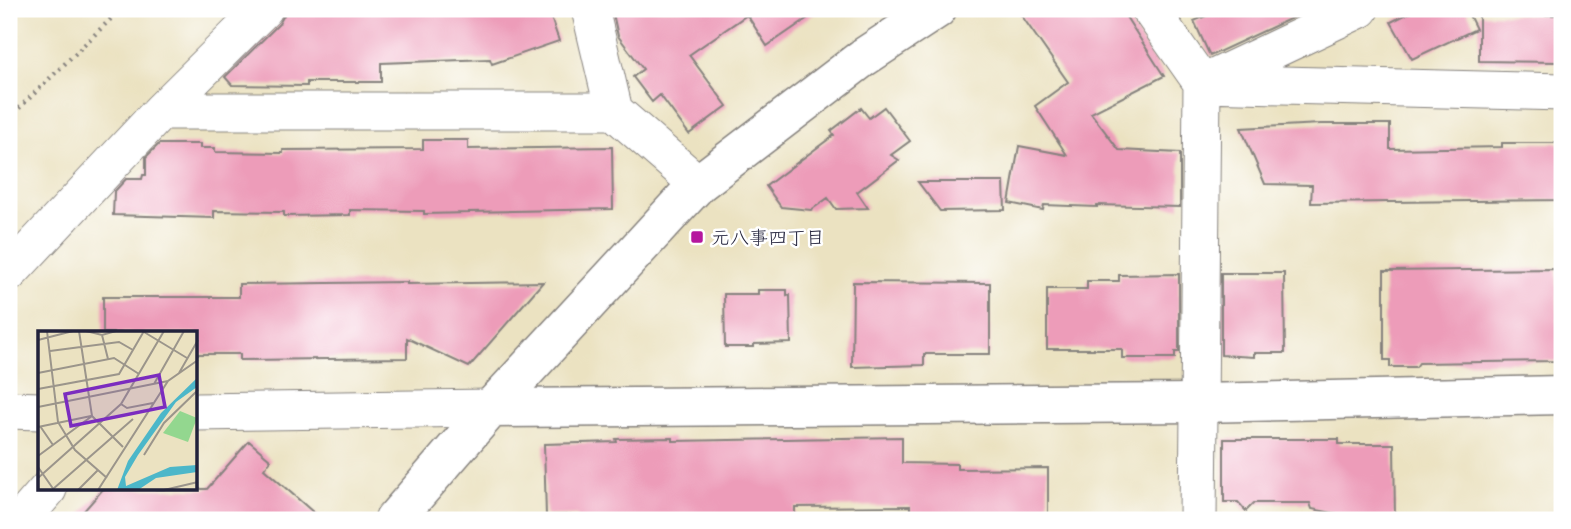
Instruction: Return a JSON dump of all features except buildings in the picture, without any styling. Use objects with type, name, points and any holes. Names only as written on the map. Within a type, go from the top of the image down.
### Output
[{"type":"street","points":[[9,272],[161,111],[264,9]]},
{"type":"street","points":[[590,9],[614,111],[698,184]]},
{"type":"street","points":[[394,520],[491,408],[698,184],[864,57],[937,9]]},
{"type":"street","points":[[1150,9],[1202,83],[1198,520]]},
{"type":"street","points":[[1202,83],[1360,9]]},
{"type":"street","points":[[1202,83],[1562,92]]},
{"type":"street","points":[[161,111],[614,111]]},
{"type":"street","points":[[198,412],[1199,403],[1562,395]]},
{"type":"street","points":[[9,410],[38,411]]},
{"type":"street","points":[[21,520],[47,490]]},
{"type":"path","points":[[9,118],[121,9]]},
{"type":"place","name":"元八事四丁目","points":[[697,237]]}]
